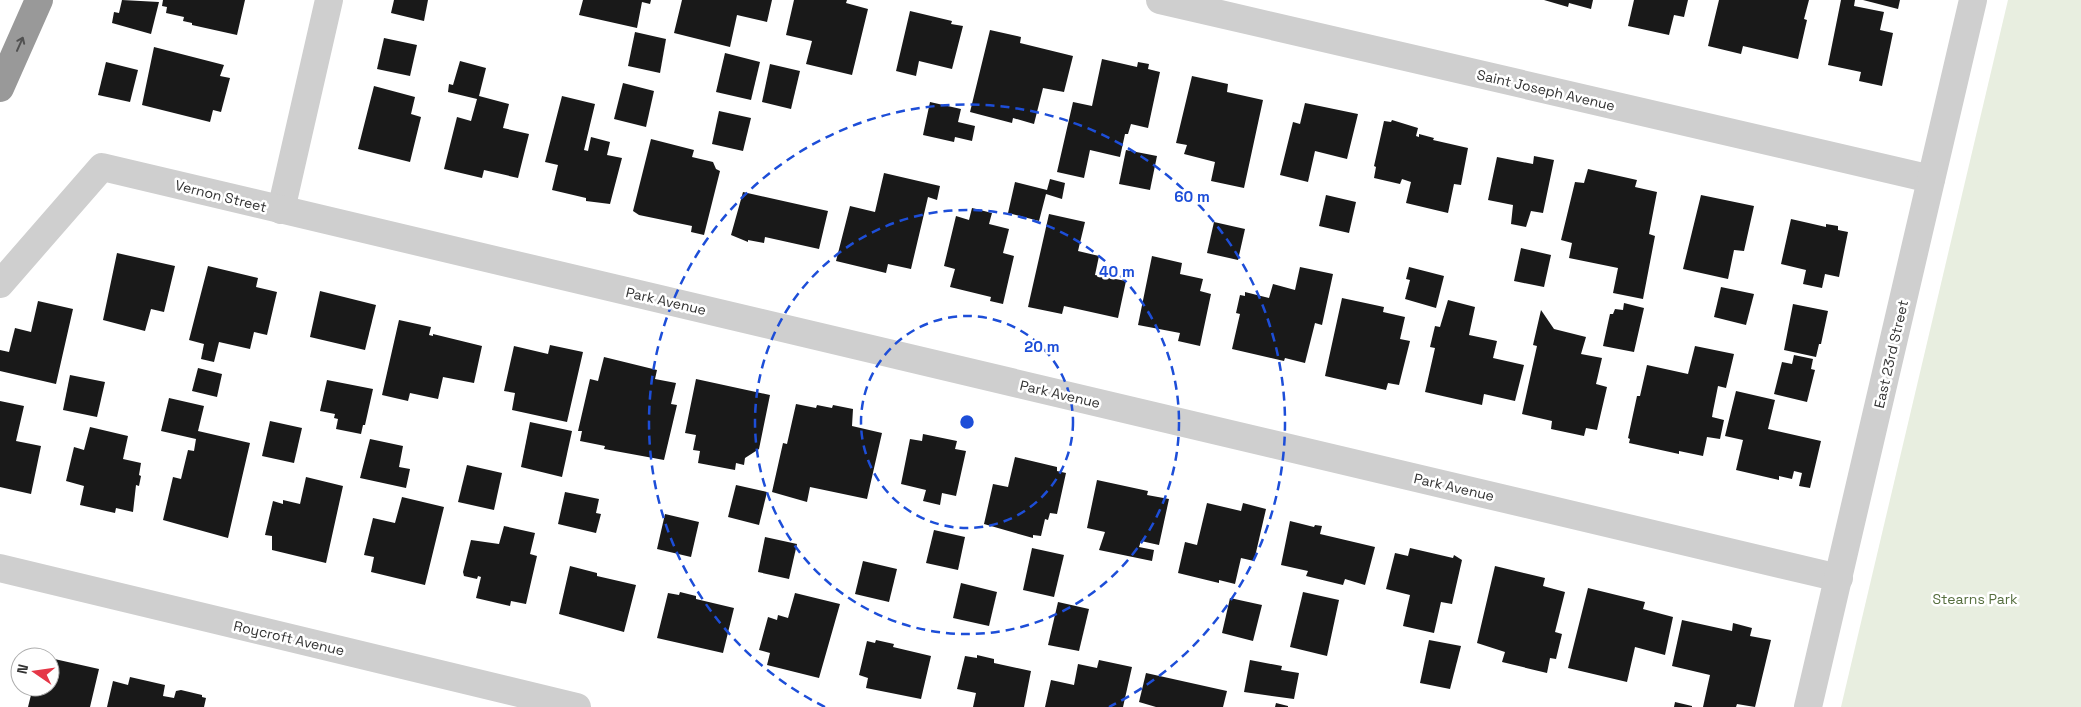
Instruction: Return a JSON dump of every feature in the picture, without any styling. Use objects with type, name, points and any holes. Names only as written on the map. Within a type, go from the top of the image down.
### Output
[{"type":"highway","points":[[0,88],[39,0]]},
{"type":"street","name":"Vernon Street","points":[[0,284],[102,167],[281,210],[329,0]]},
{"type":"street","name":"Saint Joseph Avenue","points":[[1160,0],[1931,179]]},
{"type":"street","name":"East 23rd Street","points":[[1808,707],[1973,0]]},
{"type":"street","name":"Park Avenue","points":[[281,210],[1838,578]]},
{"type":"street","name":"Roycroft Avenue","points":[[0,568],[577,707]]},
{"type":"green space","name":"Stearns Park","points":[[2008,0],[2081,0],[2081,707],[1841,707]]},
{"type":"building","points":[[122,0],[159,2],[151,34],[112,23],[114,12],[119,13]]},
{"type":"building","points":[[163,0],[245,0],[237,35],[192,25],[192,23],[183,21],[184,17],[166,13],[167,7],[162,6]]},
{"type":"building","points":[[394,0],[428,0],[424,21],[391,13]]},
{"type":"building","points":[[583,0],[651,0],[650,4],[642,2],[637,28],[579,15]]},
{"type":"building","points":[[682,0],[772,0],[767,22],[737,15],[730,47],[674,33]]},
{"type":"building","points":[[794,0],[847,0],[846,3],[868,9],[852,75],[806,64],[812,41],[786,35]]},
{"type":"building","points":[[1544,0],[1593,0],[1591,9],[1569,3],[1568,7]]},
{"type":"building","points":[[1634,0],[1688,0],[1684,17],[1674,15],[1669,35],[1628,26]]},
{"type":"building","points":[[1719,0],[1809,0],[1804,19],[1807,20],[1798,59],[1743,46],[1741,54],[1708,46]]},
{"type":"building","points":[[1841,0],[1855,0],[1854,6],[1884,12],[1880,30],[1893,33],[1882,86],[1859,81],[1861,72],[1828,65]]},
{"type":"building","points":[[1863,0],[1900,0],[1898,9]]},
{"type":"building","points":[[910,11],[952,21],[951,24],[963,26],[952,69],[919,61],[916,76],[896,71]]},
{"type":"building","points":[[990,30],[1021,37],[1020,43],[1073,56],[1064,92],[1043,88],[1034,124],[1013,118],[1012,123],[970,112]]},
{"type":"building","points":[[635,32],[666,39],[660,73],[628,66]]},
{"type":"building","points":[[384,38],[417,45],[410,76],[377,69]]},
{"type":"building","points":[[154,47],[224,65],[220,76],[230,78],[221,112],[213,110],[210,122],[142,105]]},
{"type":"building","points":[[725,53],[760,62],[751,100],[716,92]]},
{"type":"building","points":[[1102,59],[1137,67],[1138,62],[1149,64],[1148,69],[1160,72],[1148,128],[1131,124],[1128,134],[1125,134],[1120,157],[1090,150],[1084,178],[1057,172],[1073,102],[1092,106]]},
{"type":"building","points":[[460,61],[486,68],[479,96],[509,104],[503,128],[529,134],[518,178],[484,170],[482,178],[444,169],[457,117],[471,121],[477,99],[448,92],[449,84],[453,85]]},
{"type":"building","points":[[106,62],[138,70],[130,102],[98,95]]},
{"type":"building","points":[[770,64],[800,71],[791,109],[762,102]]},
{"type":"building","points":[[1192,76],[1228,84],[1227,92],[1263,100],[1244,188],[1211,181],[1215,162],[1184,154],[1187,145],[1176,143]]},
{"type":"building","points":[[623,83],[654,91],[646,127],[614,119]]},
{"type":"building","points":[[374,86],[415,97],[411,114],[421,117],[410,162],[358,149]]},
{"type":"building","points":[[562,96],[595,104],[584,150],[588,151],[591,137],[610,142],[607,155],[622,158],[610,204],[586,201],[586,198],[552,190],[558,165],[545,162]]},
{"type":"building","points":[[930,102],[961,109],[958,122],[975,126],[972,141],[955,137],[954,142],[923,135]]},
{"type":"building","points":[[1305,103],[1358,114],[1347,159],[1315,151],[1308,182],[1280,175],[1293,122],[1300,124]]},
{"type":"building","points":[[719,111],[751,118],[743,151],[712,144]]},
{"type":"building","points":[[1392,120],[1418,128],[1416,136],[1419,137],[1419,134],[1434,138],[1433,140],[1468,148],[1461,185],[1454,184],[1448,213],[1406,203],[1411,182],[1402,179],[1400,184],[1374,178],[1376,167],[1374,166],[1384,121],[1391,122]]},
{"type":"building","points":[[651,139],[694,150],[692,157],[713,162],[716,169],[720,171],[704,235],[691,232],[692,226],[639,215],[633,211]]},
{"type":"building","points":[[1126,150],[1157,156],[1150,190],[1119,184]]},
{"type":"building","points":[[1534,156],[1554,160],[1543,213],[1531,211],[1526,227],[1511,224],[1513,205],[1488,200],[1497,157],[1533,164]]},
{"type":"building","points":[[1588,169],[1637,180],[1635,187],[1657,192],[1649,234],[1655,236],[1643,299],[1613,293],[1618,268],[1569,258],[1572,243],[1561,240],[1575,182],[1584,183]]},
{"type":"building","points":[[884,173],[940,186],[937,200],[928,197],[911,269],[888,264],[886,273],[836,261],[850,206],[875,212]]},
{"type":"building","points":[[1050,179],[1065,183],[1062,199],[1046,194],[1039,221],[1008,213],[1015,182],[1047,190]]},
{"type":"building","points":[[743,192],[828,211],[819,249],[765,237],[764,243],[748,240],[748,242],[731,235]]},
{"type":"building","points":[[1326,195],[1356,202],[1349,233],[1319,226]]},
{"type":"building","points":[[1701,195],[1754,206],[1744,251],[1734,250],[1728,279],[1683,269]]},
{"type":"building","points":[[972,208],[992,213],[989,224],[1009,229],[1003,253],[1014,256],[1003,304],[990,301],[991,297],[950,287],[955,269],[944,266],[956,216],[969,220]]},
{"type":"building","points":[[1049,214],[1085,222],[1078,251],[1099,256],[1095,275],[1126,281],[1118,318],[1064,306],[1062,314],[1028,307]]},
{"type":"building","points":[[1791,219],[1826,227],[1826,224],[1838,226],[1838,230],[1848,232],[1839,277],[1825,274],[1822,288],[1803,284],[1806,270],[1781,264]]},
{"type":"building","points":[[1214,222],[1245,229],[1238,260],[1207,253]]},
{"type":"building","points":[[1521,248],[1551,255],[1544,287],[1514,281]]},
{"type":"building","points":[[117,253],[175,266],[164,312],[151,309],[145,331],[103,320]]},
{"type":"building","points":[[1152,256],[1182,263],[1180,274],[1203,279],[1200,291],[1211,294],[1200,346],[1178,341],[1180,333],[1138,325]]},
{"type":"building","points":[[208,266],[258,278],[256,287],[277,292],[267,335],[254,332],[250,349],[219,342],[214,362],[201,359],[204,344],[189,340]]},
{"type":"building","points":[[1300,267],[1333,274],[1322,325],[1315,323],[1305,363],[1285,358],[1284,361],[1232,349],[1240,314],[1236,313],[1240,295],[1245,296],[1245,292],[1269,298],[1273,284],[1295,290]]},
{"type":"building","points":[[1409,267],[1444,276],[1436,308],[1405,299],[1410,280],[1406,279]]},
{"type":"building","points":[[1721,287],[1754,294],[1746,325],[1714,317]]},
{"type":"building","points":[[320,291],[376,305],[365,350],[310,337]]},
{"type":"building","points":[[1342,298],[1384,307],[1383,312],[1405,317],[1400,339],[1410,341],[1399,385],[1388,383],[1386,390],[1325,376]]},
{"type":"building","points":[[1448,300],[1475,307],[1469,335],[1497,341],[1493,358],[1524,365],[1515,401],[1484,394],[1482,405],[1425,392],[1435,348],[1430,347],[1435,326],[1440,327]]},
{"type":"building","points":[[38,301],[73,309],[56,384],[0,371],[0,350],[9,352],[15,328],[31,332]]},
{"type":"building","points":[[1624,303],[1644,308],[1634,352],[1603,346],[1610,314],[1613,314],[1615,309],[1623,310]]},
{"type":"building","points":[[1793,304],[1828,311],[1821,344],[1819,344],[1816,357],[1784,350]]},
{"type":"building","points":[[1541,310],[1554,329],[1586,337],[1581,354],[1602,358],[1596,384],[1607,387],[1597,430],[1586,428],[1584,436],[1551,429],[1552,421],[1522,414],[1537,346],[1533,345]]},
{"type":"building","points":[[399,320],[431,327],[429,335],[433,336],[433,334],[482,346],[474,383],[443,377],[438,399],[410,393],[408,401],[382,395]]},
{"type":"building","points":[[550,345],[583,352],[567,422],[512,410],[515,393],[504,391],[514,346],[548,354]]},
{"type":"building","points":[[1695,346],[1734,354],[1726,388],[1718,386],[1712,417],[1724,420],[1720,439],[1707,437],[1703,456],[1679,451],[1679,454],[1629,443],[1630,439],[1628,438],[1637,396],[1640,396],[1647,365],[1688,374]]},
{"type":"building","points":[[1794,355],[1813,359],[1811,369],[1815,370],[1807,402],[1774,394],[1782,362],[1792,364]]},
{"type":"building","points":[[604,357],[657,370],[655,379],[676,383],[671,404],[677,405],[664,460],[604,449],[605,446],[580,441],[582,431],[578,431],[590,379],[598,381]]},
{"type":"building","points":[[198,368],[222,374],[217,397],[192,391]]},
{"type":"building","points":[[70,375],[105,382],[97,417],[63,410]]},
{"type":"building","points":[[696,379],[770,395],[759,449],[745,458],[744,465],[736,463],[735,470],[698,463],[700,451],[693,450],[696,435],[685,433]]},
{"type":"building","points":[[327,380],[373,389],[365,425],[363,425],[361,434],[336,429],[338,419],[334,418],[335,414],[320,411]]},
{"type":"building","points":[[1736,391],[1775,400],[1768,429],[1821,441],[1810,488],[1799,486],[1802,473],[1794,471],[1792,479],[1779,476],[1779,480],[1736,470],[1743,440],[1725,436]]},
{"type":"building","points":[[169,398],[204,406],[198,431],[250,443],[228,538],[163,520],[173,477],[181,479],[188,450],[194,451],[196,439],[161,431]]},
{"type":"building","points":[[0,401],[24,406],[16,441],[41,446],[31,494],[0,487]]},
{"type":"building","points":[[796,404],[816,408],[817,405],[832,408],[833,405],[853,409],[852,426],[882,433],[867,499],[810,487],[807,502],[772,492],[783,443],[787,444]]},
{"type":"building","points":[[270,421],[302,428],[294,463],[262,456]]},
{"type":"building","points":[[530,422],[572,431],[562,477],[521,467]]},
{"type":"building","points":[[90,427],[128,436],[123,459],[141,463],[139,475],[141,476],[139,486],[136,485],[133,512],[116,508],[115,513],[80,505],[84,486],[66,481],[74,447],[84,450]]},
{"type":"building","points":[[923,434],[957,441],[955,449],[966,451],[956,496],[942,493],[940,505],[923,501],[926,490],[901,484],[910,439],[922,441]]},
{"type":"building","points":[[370,439],[403,446],[399,467],[410,469],[406,488],[360,478]]},
{"type":"building","points":[[1015,457],[1057,467],[1057,471],[1066,473],[1057,514],[1050,513],[1048,520],[1045,519],[1041,536],[1033,535],[1033,538],[984,524],[993,484],[1008,487]]},
{"type":"building","points":[[467,465],[502,473],[494,510],[458,502]]},
{"type":"building","points":[[306,477],[343,486],[326,563],[272,550],[272,536],[265,535],[273,501],[283,504],[283,500],[300,504]]},
{"type":"building","points":[[1097,480],[1148,491],[1147,495],[1169,499],[1159,545],[1141,541],[1139,547],[1154,550],[1152,561],[1099,550],[1105,532],[1087,528]]},
{"type":"building","points":[[736,485],[767,492],[759,525],[728,517]]},
{"type":"building","points":[[565,492],[599,499],[596,513],[601,514],[596,533],[558,524]]},
{"type":"building","points":[[402,497],[444,507],[425,585],[371,572],[374,557],[364,555],[373,518],[395,523]]},
{"type":"building","points":[[1207,503],[1241,511],[1243,503],[1266,509],[1254,561],[1241,558],[1235,584],[1219,580],[1219,583],[1178,573],[1185,542],[1197,545]]},
{"type":"building","points":[[665,514],[699,522],[691,557],[657,549]]},
{"type":"building","points":[[1290,521],[1314,527],[1315,525],[1322,526],[1320,534],[1375,547],[1365,585],[1345,579],[1343,585],[1306,576],[1308,571],[1281,565]]},
{"type":"building","points":[[504,526],[535,533],[530,554],[537,556],[526,604],[511,601],[510,606],[476,598],[481,577],[478,576],[477,579],[464,576],[463,572],[471,540],[499,544]]},
{"type":"building","points":[[934,530],[965,537],[958,570],[926,563]]},
{"type":"building","points":[[765,537],[797,544],[789,579],[758,572]]},
{"type":"building","points":[[1032,548],[1064,555],[1054,597],[1023,590]]},
{"type":"building","points":[[1410,548],[1453,558],[1454,555],[1462,560],[1452,604],[1441,602],[1434,633],[1403,626],[1410,595],[1386,589],[1395,553],[1408,556]]},
{"type":"building","points":[[863,561],[897,569],[889,602],[855,594]]},
{"type":"building","points":[[570,566],[597,573],[597,576],[636,585],[624,632],[559,614]]},
{"type":"building","points":[[1495,566],[1545,578],[1543,586],[1565,592],[1555,632],[1562,634],[1556,659],[1550,658],[1547,673],[1502,662],[1505,652],[1477,643]]},
{"type":"building","points":[[961,583],[997,592],[989,626],[953,618]]},
{"type":"building","points":[[1588,588],[1645,602],[1643,609],[1673,617],[1665,655],[1635,647],[1627,682],[1568,668]]},
{"type":"building","points":[[680,592],[696,596],[696,599],[734,608],[723,653],[657,638],[668,593],[679,595]]},
{"type":"building","points":[[1303,592],[1339,600],[1327,656],[1290,647]]},
{"type":"building","points":[[795,593],[840,604],[819,678],[767,665],[770,653],[759,650],[768,617],[777,620],[778,615],[788,618]]},
{"type":"building","points":[[1230,598],[1262,605],[1253,641],[1222,633]]},
{"type":"building","points":[[1058,602],[1089,609],[1079,651],[1048,645]]},
{"type":"building","points":[[1682,620],[1732,631],[1733,623],[1752,628],[1750,636],[1771,640],[1755,707],[1737,704],[1736,707],[1703,707],[1710,675],[1672,666]]},
{"type":"building","points":[[876,640],[894,644],[893,647],[931,656],[921,699],[866,688],[868,678],[859,675],[867,641],[875,643]]},
{"type":"building","points":[[1429,640],[1461,646],[1450,689],[1420,683]]},
{"type":"building","points":[[977,655],[994,659],[994,663],[1031,671],[1024,707],[973,707],[976,693],[957,689],[965,656],[977,658]]},
{"type":"building","points":[[60,660],[99,669],[90,707],[28,707],[30,697],[60,697]]},
{"type":"building","points":[[1099,660],[1132,667],[1123,707],[1045,707],[1051,680],[1074,685],[1078,664],[1097,668]]},
{"type":"building","points":[[1250,660],[1282,666],[1281,670],[1299,673],[1294,699],[1244,692]]},
{"type":"building","points":[[1146,673],[1227,691],[1223,707],[1156,707],[1139,702]]},
{"type":"building","points":[[130,677],[165,685],[163,696],[174,698],[176,691],[181,690],[202,695],[202,697],[206,698],[204,707],[107,707],[113,681],[128,685]]},
{"type":"building","points":[[1675,702],[1692,706],[1692,707],[1674,707]]},
{"type":"building","points":[[1276,703],[1288,706],[1288,707],[1275,707]]}]
